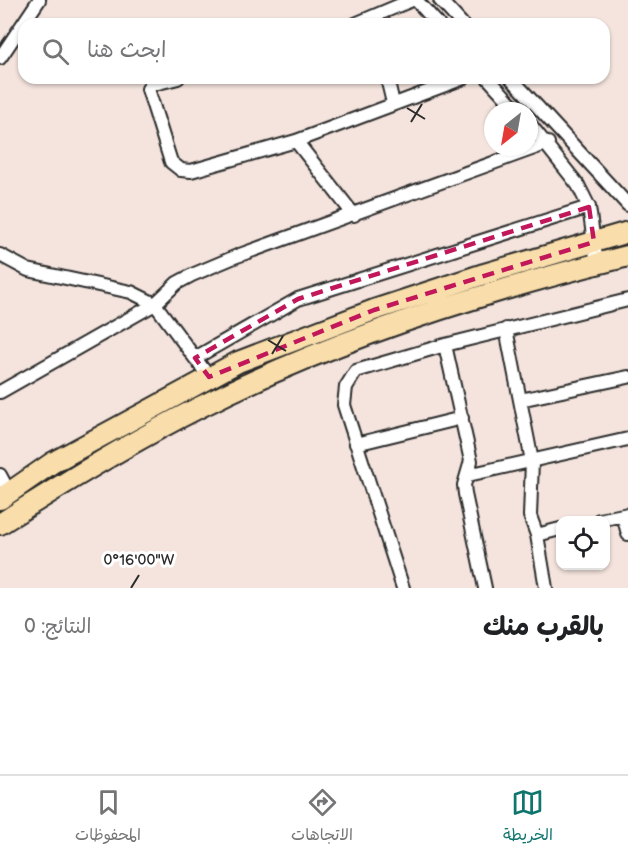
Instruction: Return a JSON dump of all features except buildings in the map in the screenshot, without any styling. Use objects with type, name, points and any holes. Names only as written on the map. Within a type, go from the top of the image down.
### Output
[{"type":"main road","points":[[3,489],[238,362],[363,314],[484,274],[628,232]]},
{"type":"main road","points":[[0,524],[115,452],[201,406],[332,348],[448,308],[628,256]]},
{"type":"street","points":[[27,18],[39,0]]},
{"type":"street","points":[[378,18],[414,0],[432,18]]},
{"type":"street","points":[[440,0],[456,18]]},
{"type":"street","points":[[0,58],[18,31]]},
{"type":"street","points":[[154,84],[148,89],[171,162],[181,170],[191,171],[296,141],[447,84]]},
{"type":"street","points":[[388,84],[393,103]]},
{"type":"street","points":[[493,84],[510,102]]},
{"type":"street","points":[[517,84],[628,205]]},
{"type":"street","points":[[538,132],[578,185],[589,207],[597,264]]},
{"type":"street","points":[[296,141],[354,215]]},
{"type":"street","points":[[0,392],[155,304],[177,284],[192,275],[237,256],[548,143]]},
{"type":"street","points":[[195,358],[297,299],[589,207]]},
{"type":"street","points":[[0,255],[28,270],[131,292],[155,304],[209,377]]},
{"type":"street","points":[[403,588],[343,399],[356,371],[506,329],[628,300]]},
{"type":"street","points":[[506,329],[532,461],[530,516],[537,535],[546,588]]},
{"type":"street","points":[[445,345],[471,460],[465,494],[485,588]]},
{"type":"street","points":[[520,400],[628,377]]},
{"type":"street","points":[[356,444],[462,418]]},
{"type":"street","points":[[468,475],[628,439]]},
{"type":"street","points":[[610,518],[626,514],[628,534]]},
{"type":"street","points":[[537,535],[556,531]]},
{"type":"highlighted area","points":[[589,207],[594,242],[374,310],[209,377],[195,358],[298,299]]}]
